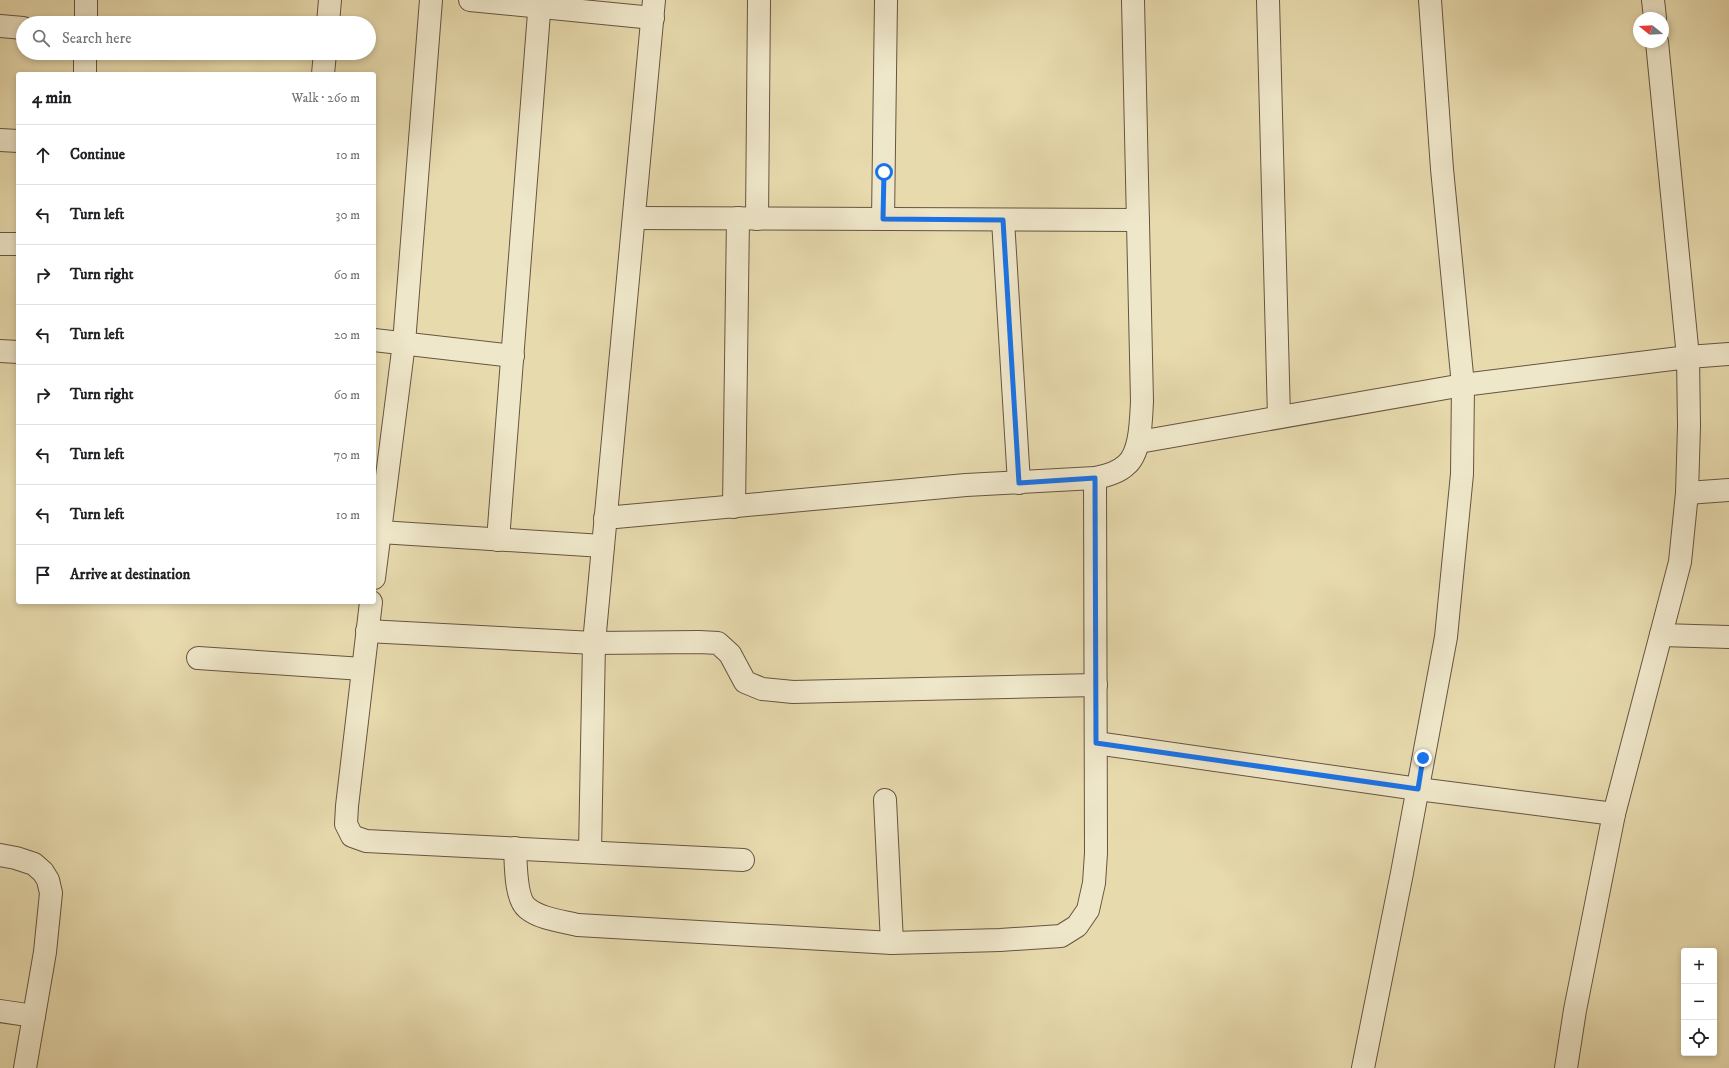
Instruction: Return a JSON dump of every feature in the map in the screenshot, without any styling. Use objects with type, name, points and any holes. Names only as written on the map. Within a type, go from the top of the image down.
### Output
[{"type":"street","points":[[86,0],[86,16]]},
{"type":"street","points":[[329,16],[330,0]]},
{"type":"street","points":[[376,563],[404,343],[431,0]]},
{"type":"street","points":[[470,0],[653,9],[594,643],[590,852]]},
{"type":"street","points":[[734,507],[747,218],[759,0]]},
{"type":"street","points":[[883,219],[886,0]]},
{"type":"street","points":[[605,518],[966,485],[1095,478],[1112,474],[1127,465],[1139,442],[1142,401],[1134,0]]},
{"type":"street","points":[[1268,0],[1279,417]]},
{"type":"street","points":[[1364,1068],[1446,637],[1462,474],[1463,385],[1442,169],[1430,0]]},
{"type":"street","points":[[1653,0],[1654,12]]},
{"type":"street","points":[[498,540],[540,3]]},
{"type":"street","points":[[0,26],[16,27]]},
{"type":"street","points":[[1566,1068],[1575,1010],[1614,814],[1680,562],[1687,493],[1689,426],[1688,357],[1658,48]]},
{"type":"street","points":[[85,60],[85,72]]},
{"type":"street","points":[[323,72],[324,60]]},
{"type":"street","points":[[0,140],[16,141]]},
{"type":"street","points":[[634,218],[1138,220]]},
{"type":"street","points":[[1003,220],[1019,483]]},
{"type":"street","points":[[0,244],[16,244]]},
{"type":"street","points":[[376,340],[513,356]]},
{"type":"street","points":[[0,351],[16,352]]},
{"type":"street","points":[[1139,442],[1463,385],[1688,357],[1729,354]]},
{"type":"street","points":[[515,848],[518,889],[526,908],[539,915],[578,925],[892,943],[1033,939],[1061,936],[1078,926],[1088,910],[1094,883],[1096,853],[1095,478]]},
{"type":"street","points":[[1687,493],[1729,490]]},
{"type":"street","points":[[380,532],[603,546]]},
{"type":"street","points":[[371,604],[346,824],[352,836],[366,841],[743,860]]},
{"type":"street","points":[[368,631],[594,643],[718,643],[730,654],[745,682],[762,689],[793,692],[1096,685]]},
{"type":"street","points":[[1661,635],[1729,637]]},
{"type":"street","points":[[198,658],[363,669]]},
{"type":"street","points":[[1096,743],[1418,789],[1614,814]]},
{"type":"street","points":[[885,800],[892,943]]},
{"type":"street","points":[[0,855],[34,864],[43,872],[48,880],[51,893],[46,945],[25,1068]]},
{"type":"street","points":[[0,1011],[34,1016]]},
{"type":"route","points":[[884,172],[883,219],[1003,220],[1019,483],[1095,478],[1096,743],[1418,789],[1423,758]]}]
